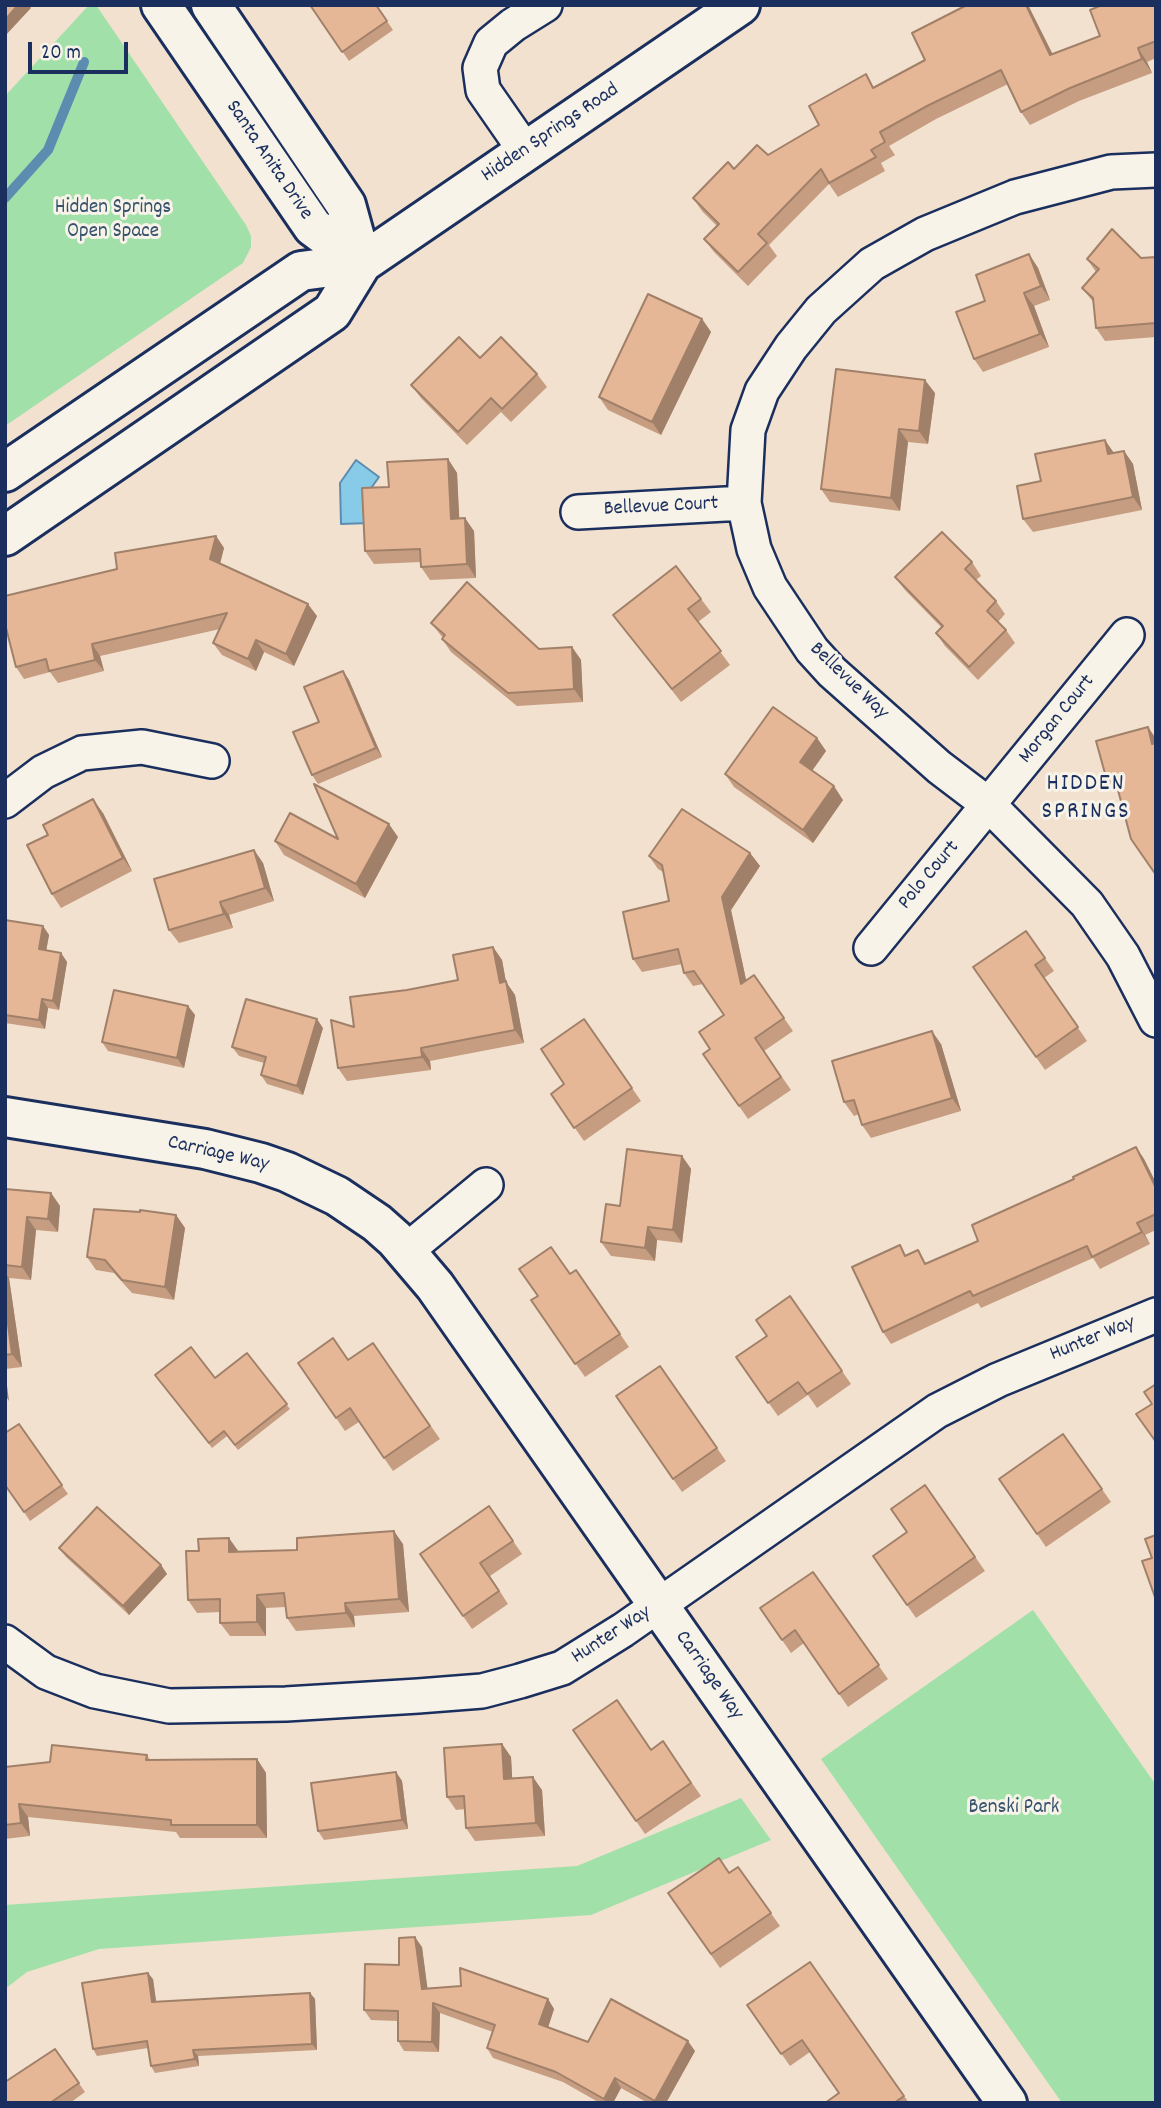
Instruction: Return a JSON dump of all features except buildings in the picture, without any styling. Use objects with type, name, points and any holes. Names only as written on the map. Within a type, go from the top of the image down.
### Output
[{"type":"main road","name":"Santa Anita Drive","points":[[162,5],[313,227],[362,262]]},
{"type":"main road","name":"Santa Anita Drive","points":[[211,5],[346,205],[362,262]]},
{"type":"main road","name":"Hidden Springs Road","points":[[5,536],[332,312],[362,262],[740,5]]},
{"type":"main road","name":"Hidden Springs Road","points":[[5,472],[301,271],[362,262]]},
{"type":"main road","name":"Carriage Way","points":[[5,1116],[205,1149],[271,1167],[337,1196],[377,1223],[407,1251],[435,1286],[1007,2103]]},
{"type":"street","points":[[526,152],[483,90],[480,68],[491,43],[545,5]]},
{"type":"street","name":"Bellevue Way","points":[[1156,170],[1111,172],[1014,197],[925,234],[872,264],[821,310],[791,347],[762,391],[748,430],[744,503],[754,549],[770,587],[812,650],[838,677],[939,767],[989,805],[1087,904],[1123,956],[1156,1020]]},
{"type":"street","name":"Bellevue Court","points":[[578,512],[744,503]]},
{"type":"street","name":"Morgan Court","points":[[989,805],[1127,635]]},
{"type":"street","points":[[5,801],[43,772],[82,753],[142,747],[212,761]]},
{"type":"street","name":"Polo Court","points":[[871,948],[989,805]]},
{"type":"street","points":[[407,1251],[486,1185]]},
{"type":"street","name":"Hunter Way","points":[[5,1642],[46,1672],[71,1682],[95,1691],[169,1706],[286,1704],[482,1690],[562,1668],[659,1605],[937,1411],[998,1380],[1156,1315]]},
{"type":"green space","name":"Hidden Springs Open Space","points":[[89,5],[96,5],[246,225],[251,236],[251,247],[243,263],[5,426],[5,96]]},
{"type":"green space","name":"Benski Park","points":[[1033,1610],[1156,1785],[1156,2103],[1062,2103],[821,1759]]},
{"type":"green space","points":[[741,1798],[771,1840],[591,1915],[99,1949],[27,1972],[5,1989],[5,1905],[577,1866]]},
{"type":"water","points":[[356,460],[379,477],[369,491],[369,523],[341,524],[340,483]]},
{"type":"waterway","points":[[5,198],[48,150],[84,62]]},
{"type":"district","name":"HIDDEN SPRINGS","points":[[1086,800]]}]
